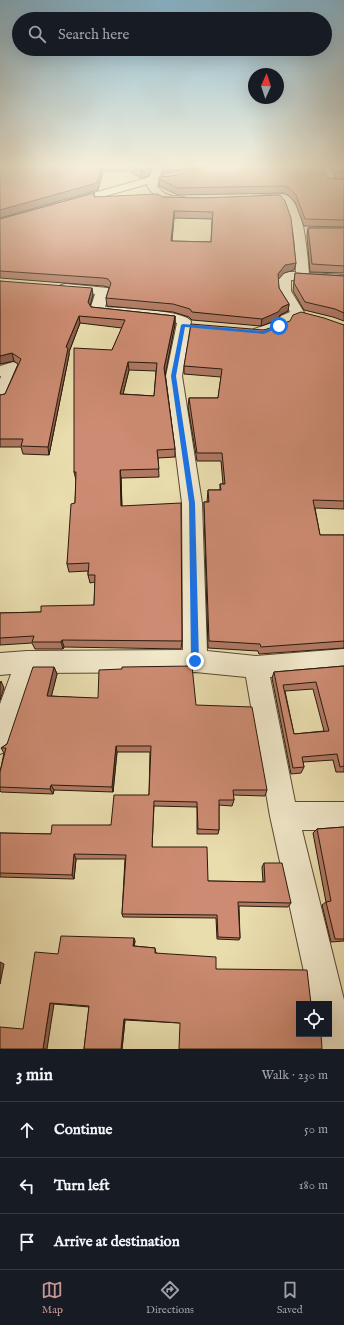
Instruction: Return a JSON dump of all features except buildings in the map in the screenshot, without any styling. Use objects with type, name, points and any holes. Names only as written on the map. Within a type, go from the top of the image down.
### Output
[{"type":"street","points":[[293,215],[298,230],[303,276]]},
{"type":"street","points":[[298,230],[313,230]]},
{"type":"street","points":[[249,331],[264,332],[283,324],[286,319],[304,316],[284,291],[285,278],[290,275],[344,279]]},
{"type":"street","points":[[55,288],[103,291],[97,310],[172,317],[184,321],[190,326],[174,376],[192,503],[195,661]]},
{"type":"street","points":[[0,371],[13,368],[0,397]]},
{"type":"street","points":[[0,664],[27,662],[195,661],[256,667],[344,660]]},
{"type":"street","points":[[0,741],[27,662]]},
{"type":"street","points":[[256,667],[284,816],[327,1001]]},
{"type":"street","points":[[284,816],[344,816]]},
{"type":"street","points":[[332,1020],[339,1049]]},
{"type":"route","points":[[195,661],[192,503],[174,376],[183,325],[264,332],[279,326]]}]
